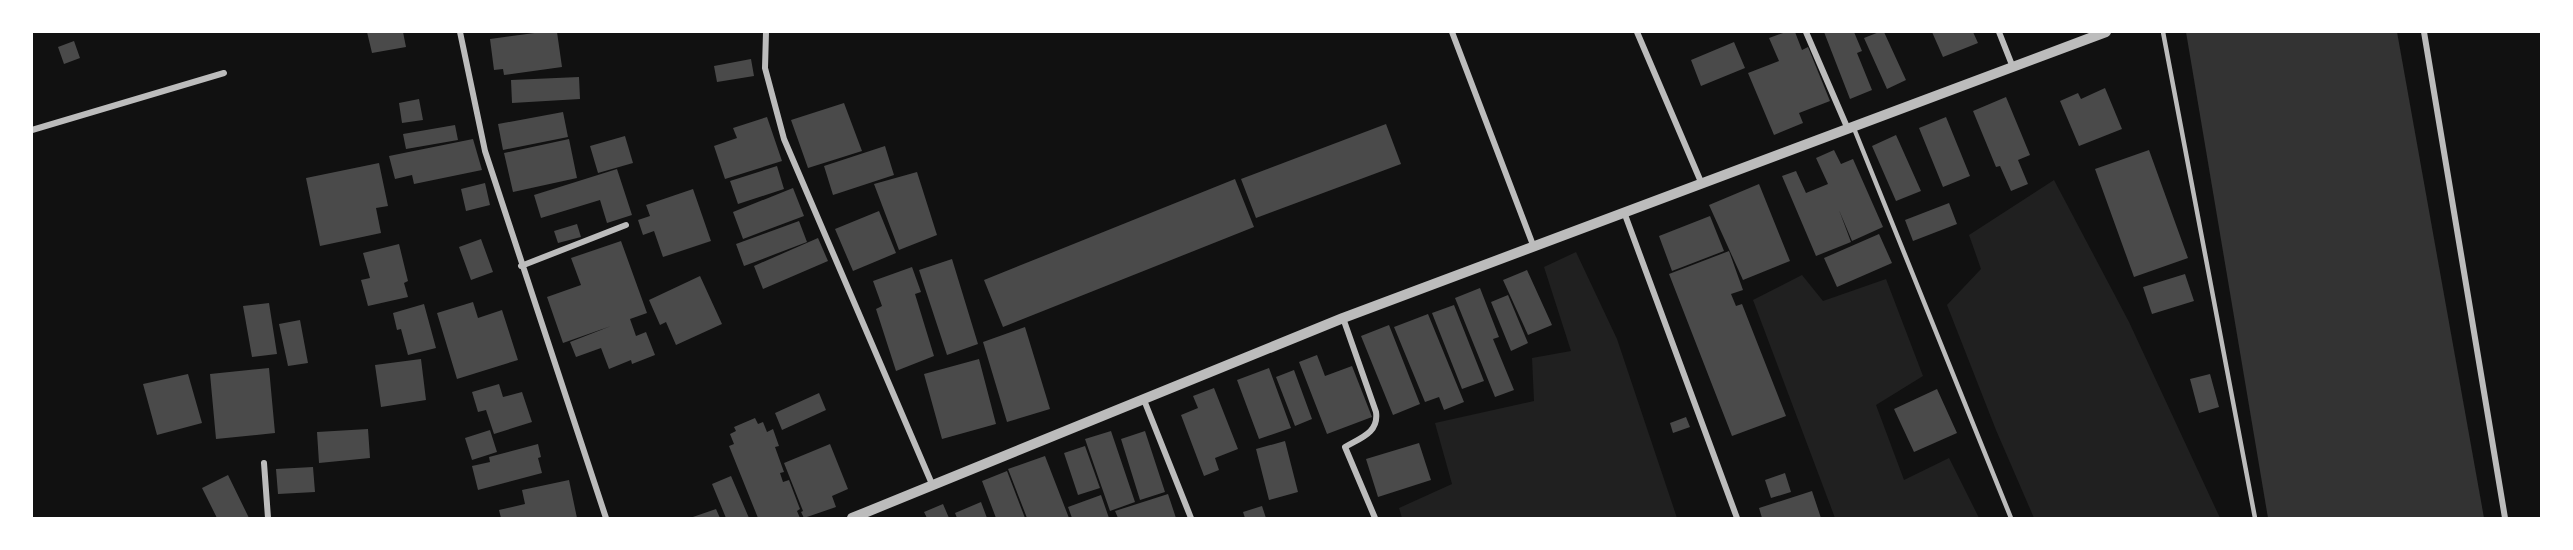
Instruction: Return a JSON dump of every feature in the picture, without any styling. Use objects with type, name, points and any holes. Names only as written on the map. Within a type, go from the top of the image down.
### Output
[{"type":"street","points":[[460,32],[485,152],[606,519]]},
{"type":"street","points":[[766,32],[765,69],[784,140],[932,484]]},
{"type":"street","points":[[1452,32],[1533,245]]},
{"type":"street","points":[[1637,32],[1701,182]]},
{"type":"street","points":[[1806,32],[1850,126]]},
{"type":"street","points":[[1999,32],[2012,65]]},
{"type":"street","points":[[855,518],[932,484],[1343,318],[2012,65],[2106,32]]},
{"type":"street","points":[[2424,32],[2505,519]]},
{"type":"street","points":[[32,130],[224,73]]},
{"type":"street","points":[[1624,211],[1737,519]]},
{"type":"street","points":[[521,266],[626,225]]},
{"type":"street","points":[[1343,318],[1377,418],[1373,431],[1345,447],[1375,519]]},
{"type":"street","points":[[1144,400],[1191,519]]},
{"type":"street","points":[[264,463],[267,519]]},
{"type":"lane","points":[[2163,32],[2255,519]]},
{"type":"lane","points":[[1850,126],[2011,519]]},
{"type":"shaded area","points":[[2186,32],[2397,32],[2484,518],[2268,518]]},
{"type":"shaded area","points":[[2054,180],[2129,322],[2220,518],[2034,518],[1996,430],[1947,305],[1981,269],[1969,235]]},
{"type":"shaded area","points":[[1576,252],[1617,339],[1677,518],[1402,518],[1399,508],[1452,484],[1435,423],[1534,401],[1532,358],[1571,351],[1544,267]]},
{"type":"shaded area","points":[[1802,275],[1823,301],[1886,279],[1923,376],[1876,405],[1904,480],[1949,458],[1979,518],[1835,518],[1753,300]]},
{"type":"building","points":[[367,32],[403,32],[406,47],[372,53]]},
{"type":"building","points":[[557,32],[562,67],[504,75],[503,69],[494,70],[490,39]]},
{"type":"building","points":[[1786,32],[1795,32],[1802,50],[1808,47],[1830,101],[1799,113],[1803,123],[1774,135],[1748,73],[1779,61],[1769,38]]},
{"type":"building","points":[[1824,32],[1854,32],[1862,51],[1857,53],[1872,90],[1850,99]]},
{"type":"building","points":[[1884,32],[1906,80],[1887,89],[1864,38]]},
{"type":"building","points":[[1932,32],[1973,32],[1978,43],[1943,57]]},
{"type":"building","points":[[74,41],[80,58],[64,64],[58,47]]},
{"type":"building","points":[[1734,42],[1745,68],[1701,86],[1691,60]]},
{"type":"building","points":[[751,59],[754,76],[717,82],[714,66]]},
{"type":"building","points":[[579,77],[580,99],[512,103],[511,80]]},
{"type":"building","points":[[2105,88],[2122,129],[2079,146],[2060,101],[2078,93],[2081,99]]},
{"type":"building","points":[[2006,97],[2030,155],[2018,160],[2028,184],[2011,191],[2000,166],[1996,167],[1973,111]]},
{"type":"building","points":[[419,99],[423,120],[402,123],[399,103]]},
{"type":"building","points":[[844,103],[862,151],[808,168],[791,120]]},
{"type":"building","points":[[563,112],[568,137],[503,150],[498,124]]},
{"type":"building","points":[[767,117],[782,161],[725,179],[714,146],[737,138],[733,128]]},
{"type":"building","points":[[1946,117],[1970,176],[1943,187],[1919,128]]},
{"type":"building","points":[[1386,124],[1401,164],[1256,218],[1241,179]]},
{"type":"building","points":[[455,125],[458,140],[406,149],[403,134]]},
{"type":"building","points":[[1896,135],[1921,191],[1896,201],[1872,146]]},
{"type":"building","points":[[625,136],[633,163],[598,173],[590,146]]},
{"type":"building","points":[[473,139],[482,170],[414,184],[412,175],[395,179],[389,156]]},
{"type":"building","points":[[569,139],[577,178],[513,192],[504,153]]},
{"type":"building","points":[[885,146],[894,175],[833,195],[824,166]]},
{"type":"building","points":[[1834,150],[1841,164],[1853,159],[1883,227],[1852,241],[1839,210],[1851,242],[1816,256],[1782,176],[1796,171],[1806,193],[1828,184],[1816,158]]},
{"type":"building","points":[[2149,150],[2188,258],[2134,277],[2095,169]]},
{"type":"building","points":[[379,163],[388,206],[376,208],[381,233],[320,246],[306,178]]},
{"type":"building","points":[[777,166],[784,189],[738,204],[730,181]]},
{"type":"building","points":[[617,169],[632,215],[607,223],[600,200],[541,218],[534,195]]},
{"type":"building","points":[[917,172],[937,235],[899,250],[874,184]]},
{"type":"building","points":[[1235,179],[1254,227],[1003,327],[984,280]]},
{"type":"building","points":[[485,183],[490,205],[466,211],[461,189]]},
{"type":"building","points":[[1759,184],[1790,261],[1743,280],[1709,205]]},
{"type":"building","points":[[793,188],[804,216],[743,239],[733,212]]},
{"type":"building","points":[[693,189],[711,241],[663,257],[654,231],[643,235],[638,220],[650,216],[646,205]]},
{"type":"building","points":[[1949,203],[1957,224],[1913,241],[1905,220]]},
{"type":"building","points":[[879,211],[896,253],[853,271],[835,229]]},
{"type":"building","points":[[1710,216],[1724,251],[1672,271],[1659,236]]},
{"type":"building","points":[[799,221],[807,242],[744,266],[736,244]]},
{"type":"building","points":[[577,224],[581,237],[558,243],[554,231]]},
{"type":"building","points":[[1879,234],[1892,263],[1837,287],[1824,258]]},
{"type":"building","points":[[818,238],[828,261],[763,289],[754,266]]},
{"type":"building","points":[[481,239],[493,272],[471,280],[459,247]]},
{"type":"building","points":[[621,241],[647,313],[630,319],[636,336],[646,332],[655,355],[632,364],[631,360],[609,369],[601,348],[576,357],[570,342],[611,326],[563,343],[547,297],[581,285],[571,258]]},
{"type":"building","points":[[399,244],[408,281],[404,283],[408,297],[368,306],[361,280],[370,278],[363,253]]},
{"type":"building","points":[[1729,251],[1743,290],[1731,294],[1736,306],[1742,304],[1786,416],[1732,436],[1669,274]]},
{"type":"building","points":[[952,259],[978,344],[947,355],[919,270]]},
{"type":"building","points":[[912,267],[921,292],[915,294],[934,356],[896,371],[876,309],[882,306],[873,281]]},
{"type":"building","points":[[1527,270],[1552,325],[1528,335],[1503,280]]},
{"type":"building","points":[[2185,274],[2194,301],[2152,314],[2143,287]]},
{"type":"building","points":[[700,276],[722,324],[676,345],[666,322],[660,325],[649,300]]},
{"type":"building","points":[[1480,288],[1499,337],[1493,339],[1514,390],[1495,397],[1455,298]]},
{"type":"building","points":[[1508,295],[1528,343],[1511,351],[1491,302]]},
{"type":"building","points":[[473,302],[478,318],[502,310],[518,360],[457,379],[437,313]]},
{"type":"building","points":[[269,303],[277,354],[252,357],[243,306]]},
{"type":"building","points":[[424,304],[436,348],[408,355],[401,329],[397,330],[393,313]]},
{"type":"building","points":[[1454,305],[1484,381],[1462,389],[1432,313]]},
{"type":"building","points":[[1428,314],[1464,402],[1444,410],[1439,397],[1425,402],[1394,327]]},
{"type":"building","points":[[300,320],[308,363],[288,366],[279,324]]},
{"type":"building","points":[[1389,325],[1420,404],[1393,415],[1361,336]]},
{"type":"building","points":[[1025,327],[1050,409],[1007,422],[983,342]]},
{"type":"building","points":[[1317,355],[1325,376],[1352,366],[1372,417],[1327,434],[1299,362]]},
{"type":"building","points":[[421,359],[426,400],[381,407],[375,365]]},
{"type":"building","points":[[979,359],[996,424],[942,439],[924,374]]},
{"type":"building","points":[[269,368],[275,433],[216,439],[210,374]]},
{"type":"building","points":[[1269,368],[1291,428],[1259,439],[1237,380]]},
{"type":"building","points":[[1294,370],[1312,419],[1295,426],[1276,377]]},
{"type":"building","points":[[188,374],[202,423],[157,435],[143,384]]},
{"type":"building","points":[[2210,374],[2219,407],[2199,413],[2190,379]]},
{"type":"building","points":[[499,384],[503,397],[522,392],[532,422],[494,434],[486,410],[478,412],[472,392]]},
{"type":"building","points":[[1214,388],[1238,449],[1215,458],[1219,470],[1204,476],[1181,415],[1198,408],[1193,396]]},
{"type":"building","points":[[1937,389],[1957,433],[1914,452],[1894,409]]},
{"type":"building","points":[[819,393],[826,410],[782,430],[775,413]]},
{"type":"building","points":[[1686,417],[1690,427],[1673,433],[1670,423]]},
{"type":"building","points":[[755,418],[758,424],[763,422],[767,432],[773,429],[779,446],[775,447],[784,472],[780,473],[783,482],[789,480],[800,509],[797,511],[800,518],[758,518],[729,446],[734,444],[730,434],[736,431],[734,427]]},
{"type":"building","points":[[368,429],[370,458],[319,463],[317,432]]},
{"type":"building","points":[[490,430],[497,452],[472,460],[465,438]]},
{"type":"building","points":[[1111,431],[1135,502],[1110,511],[1085,439]]},
{"type":"building","points":[[1145,431],[1165,492],[1140,500],[1121,439]]},
{"type":"building","points":[[1285,441],[1298,492],[1269,500],[1256,449]]},
{"type":"building","points":[[1419,443],[1431,480],[1378,497],[1366,459]]},
{"type":"building","points":[[538,444],[541,457],[538,458],[542,473],[478,490],[472,466],[490,462],[489,457]]},
{"type":"building","points":[[830,444],[848,489],[832,496],[836,507],[804,518],[784,463]]},
{"type":"building","points":[[1085,446],[1100,488],[1078,495],[1064,453]]},
{"type":"building","points":[[1045,456],[1069,518],[1027,518],[1008,469]]},
{"type":"building","points":[[313,467],[315,492],[278,494],[276,469]]},
{"type":"building","points":[[1007,471],[1025,518],[996,518],[982,481]]},
{"type":"building","points":[[1785,473],[1791,492],[1771,498],[1765,480]]},
{"type":"building","points":[[228,475],[249,518],[217,518],[202,488]]},
{"type":"building","points":[[731,476],[749,518],[726,518],[712,484]]},
{"type":"building","points":[[569,480],[577,518],[501,518],[499,510],[525,504],[522,490]]},
{"type":"building","points":[[1812,491],[1821,518],[1762,518],[1759,508]]},
{"type":"building","points":[[1168,494],[1176,518],[1118,518],[1115,511]]},
{"type":"building","points":[[1101,495],[1109,518],[1072,518],[1068,507]]},
{"type":"building","points":[[981,502],[987,518],[957,518],[955,513]]},
{"type":"building","points":[[943,504],[949,518],[927,518],[924,512]]},
{"type":"building","points":[[1262,506],[1266,518],[1245,518],[1243,512]]},
{"type":"building","points":[[716,509],[720,518],[690,518]]}]
